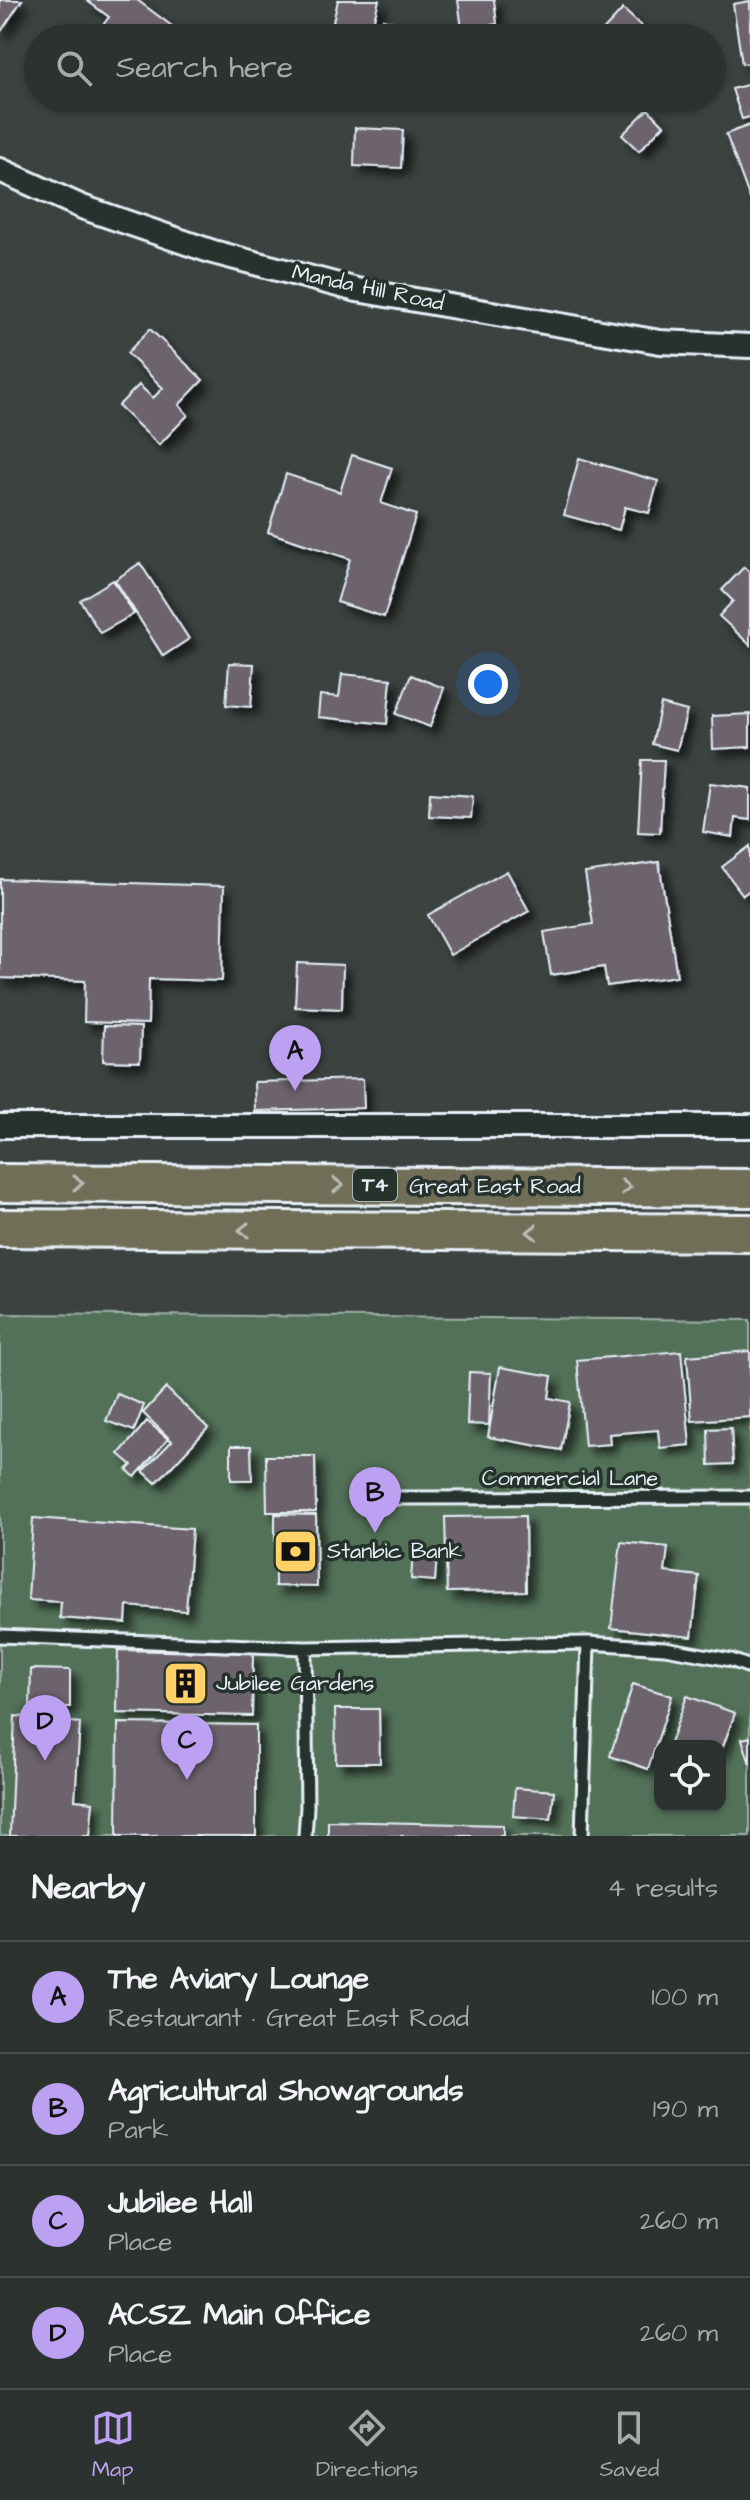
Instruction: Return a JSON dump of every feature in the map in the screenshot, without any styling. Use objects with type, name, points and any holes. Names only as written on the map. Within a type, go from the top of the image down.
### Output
[{"type":"main road","name":"Great East Road","points":[[0,1183],[750,1188]]},
{"type":"main road","name":"Great East Road","points":[[0,1228],[750,1233]]},
{"type":"street","name":"Manda Hill Road","points":[[0,170],[82,207],[213,252],[357,290],[660,342],[750,346]]},
{"type":"street","points":[[0,1126],[750,1126]]},
{"type":"lane","name":"Commercial Lane","points":[[390,1498],[750,1497]]},
{"type":"lane","points":[[0,1636],[305,1648],[588,1643],[665,1648],[731,1660],[750,1667]]},
{"type":"lane","points":[[582,1836],[588,1643]]},
{"type":"lane","points":[[305,1648],[305,1836]]},
{"type":"green space","points":[[0,1314],[750,1320],[750,1836],[0,1836]]},
{"type":"building","points":[[0,0],[22,0],[0,33]]},
{"type":"building","points":[[86,0],[137,0],[169,24],[104,24],[109,17]]},
{"type":"building","points":[[338,0],[379,0],[373,24],[333,22]]},
{"type":"building","points":[[458,0],[494,0],[497,24],[461,24]]},
{"type":"building","points":[[750,1],[750,63],[742,64],[733,4]]},
{"type":"building","points":[[623,9],[639,24],[609,24]]},
{"type":"building","points":[[383,19],[400,24],[382,24]]},
{"type":"building","points":[[750,84],[750,117],[742,119],[732,89]]},
{"type":"building","points":[[645,112],[651,112],[664,125],[639,151],[622,135]]},
{"type":"building","points":[[750,125],[750,199],[726,134]]},
{"type":"building","points":[[355,128],[403,130],[401,168],[354,166]]},
{"type":"building","points":[[150,329],[203,380],[179,405],[188,415],[159,445],[118,406],[139,385],[153,398],[163,388],[127,353]]},
{"type":"building","points":[[352,455],[392,468],[381,503],[416,515],[384,617],[337,602],[350,559],[268,532],[286,474],[340,492]]},
{"type":"building","points":[[579,458],[658,481],[649,513],[625,507],[619,530],[564,515]]},
{"type":"building","points":[[140,563],[189,639],[163,656],[115,580]]},
{"type":"building","points":[[744,567],[750,573],[750,645],[719,616],[733,601],[722,590]]},
{"type":"building","points":[[113,580],[134,614],[100,633],[80,600]]},
{"type":"building","points":[[229,663],[254,664],[251,707],[226,705]]},
{"type":"building","points":[[342,674],[391,679],[387,724],[318,717],[320,695],[339,697]]},
{"type":"building","points":[[411,675],[444,688],[430,727],[396,714]]},
{"type":"building","points":[[661,704],[687,711],[677,750],[652,744]]},
{"type":"building","points":[[750,714],[750,747],[713,749],[712,716]]},
{"type":"building","points":[[642,760],[664,760],[660,833],[638,832]]},
{"type":"building","points":[[710,783],[750,788],[750,820],[735,818],[733,837],[703,832]]},
{"type":"building","points":[[430,793],[473,796],[471,818],[429,816]]},
{"type":"building","points":[[750,846],[750,890],[743,895],[722,867]]},
{"type":"building","points":[[659,862],[677,976],[607,986],[604,967],[551,975],[544,932],[593,924],[585,873]]},
{"type":"building","points":[[507,871],[529,911],[450,955],[428,915]]},
{"type":"building","points":[[0,879],[224,886],[222,981],[149,979],[148,1024],[84,1022],[85,981],[0,978]]},
{"type":"building","points":[[297,963],[343,965],[342,1009],[295,1007]]},
{"type":"building","points":[[104,1026],[141,1027],[140,1062],[103,1061]]},
{"type":"building","points":[[363,1079],[364,1108],[255,1111],[254,1082]]},
{"type":"building","points":[[681,1351],[690,1445],[660,1448],[658,1430],[609,1434],[610,1444],[585,1446],[577,1360]]},
{"type":"building","points":[[750,1351],[750,1417],[692,1421],[687,1356]]},
{"type":"building","points":[[500,1367],[552,1376],[549,1398],[570,1402],[561,1450],[488,1437]]},
{"type":"building","points":[[469,1372],[491,1373],[489,1425],[467,1424]]},
{"type":"building","points":[[166,1388],[208,1428],[156,1483],[143,1471],[172,1441],[143,1413]]},
{"type":"building","points":[[117,1394],[144,1405],[134,1431],[106,1421]]},
{"type":"building","points":[[147,1421],[168,1439],[135,1477],[127,1470],[132,1465],[119,1454]]},
{"type":"building","points":[[731,1428],[733,1464],[709,1465],[708,1429]]},
{"type":"building","points":[[231,1446],[251,1446],[252,1480],[231,1480]]},
{"type":"building","points":[[266,1456],[315,1456],[316,1512],[267,1512]]},
{"type":"building","name":"Stanbic Bank","points":[[275,1514],[316,1515],[317,1587],[275,1586]]},
{"type":"building","points":[[525,1516],[526,1591],[447,1592],[445,1517]]},
{"type":"building","points":[[33,1518],[192,1529],[186,1611],[127,1606],[126,1623],[60,1618],[61,1602],[28,1600]]},
{"type":"building","points":[[621,1542],[668,1547],[665,1572],[699,1576],[692,1637],[611,1628]]},
{"type":"building","points":[[413,1552],[437,1554],[435,1581],[411,1579]]},
{"type":"building","name":"Jubilee Gardens","points":[[118,1650],[253,1653],[252,1716],[117,1713]]},
{"type":"building","points":[[31,1669],[70,1670],[70,1707],[30,1707]]},
{"type":"building","points":[[633,1684],[672,1696],[658,1740],[654,1740],[648,1769],[610,1756]]},
{"type":"building","points":[[687,1696],[735,1713],[725,1740],[671,1740]]},
{"type":"building","points":[[335,1709],[379,1709],[380,1763],[336,1763]]},
{"type":"building","points":[[15,1716],[80,1723],[75,1800],[93,1802],[90,1836],[10,1836]]},
{"type":"building","points":[[118,1723],[256,1725],[256,1836],[117,1836]]},
{"type":"building","points":[[750,1737],[750,1764],[742,1739]]},
{"type":"building","points":[[515,1788],[554,1791],[551,1819],[513,1816]]},
{"type":"building","points":[[328,1821],[503,1825],[503,1836],[328,1836]]},
{"type":"place","name":"The Aviary Lounge","points":[[295,1091]]},
{"type":"place","name":"Agricultural Showgrounds","points":[[375,1533]]},
{"type":"place","name":"Stanbic Bank","points":[[296,1551]]},
{"type":"place","name":"Jubilee Gardens","points":[[185,1683]]},
{"type":"place","name":"ACSZ Main Office","points":[[45,1761]]},
{"type":"place","name":"Jubilee Hall","points":[[187,1780]]}]
